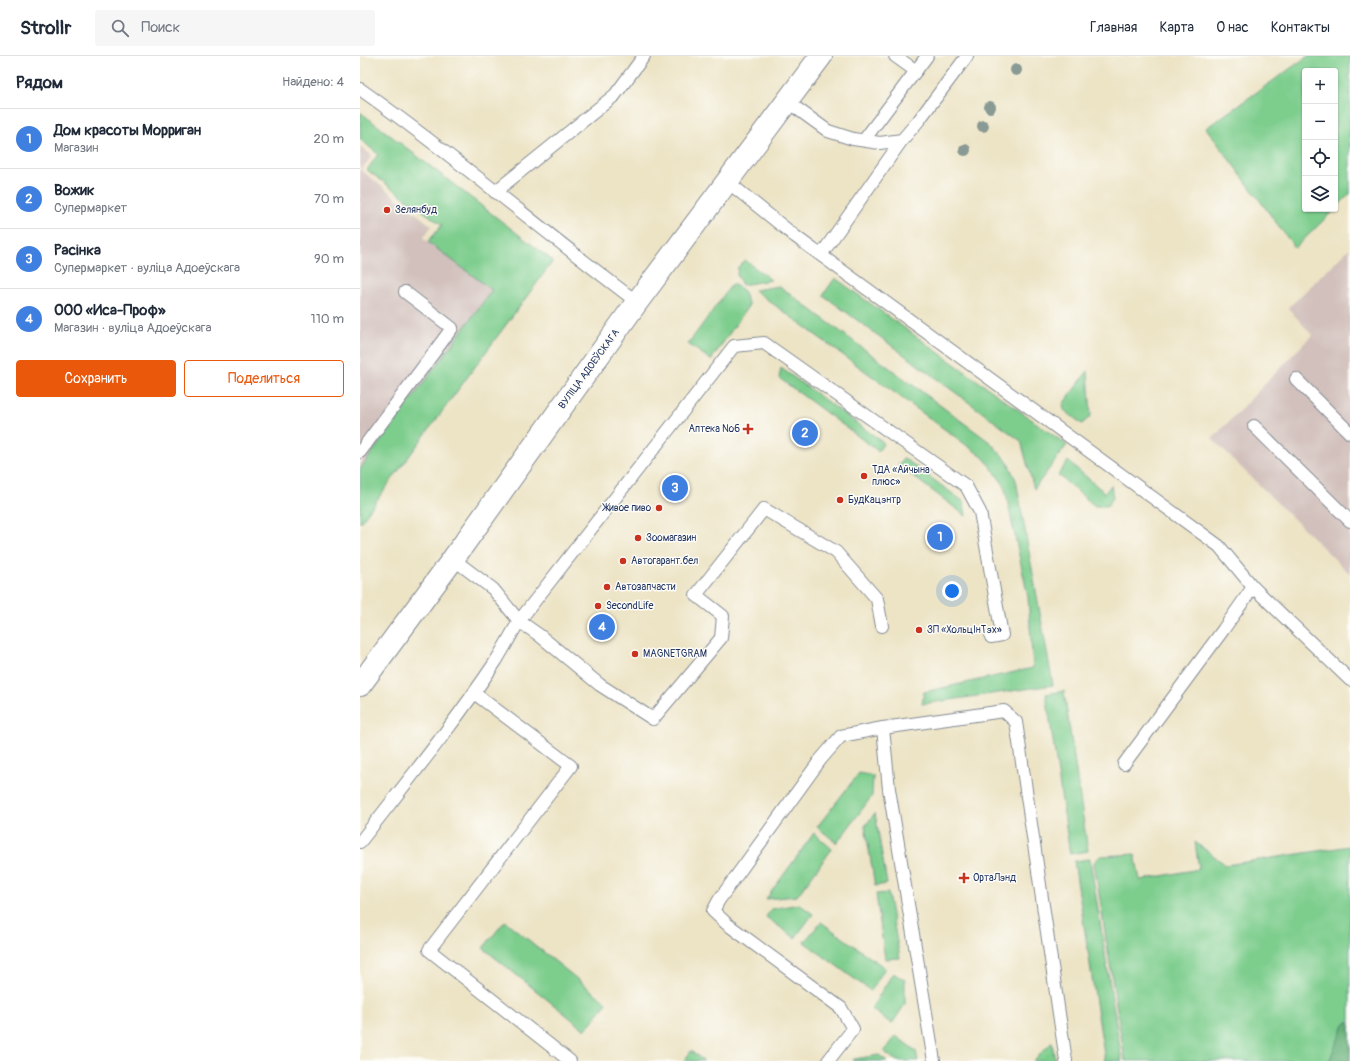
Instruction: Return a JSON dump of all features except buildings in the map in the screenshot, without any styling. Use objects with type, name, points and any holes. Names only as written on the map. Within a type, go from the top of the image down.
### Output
[{"type":"main road","name":"ВУЛІЦА АДОЕЎСКАГА","points":[[360,685],[453,559],[637,302],[821,56]]},
{"type":"lane","points":[[496,192],[615,95],[644,56]]},
{"type":"lane","points":[[895,56],[916,71]]},
{"type":"lane","points":[[864,140],[927,56]]},
{"type":"lane","points":[[821,255],[902,140],[919,120],[967,56]]},
{"type":"lane","points":[[360,89],[496,192],[637,302]]},
{"type":"lane","points":[[788,102],[828,131],[853,139],[880,143],[902,140]]},
{"type":"lane","points":[[728,182],[796,237],[1219,546],[1253,586],[1350,680]]},
{"type":"lane","points":[[360,452],[452,328],[405,292]]},
{"type":"lane","points":[[360,842],[474,693],[497,660],[519,621],[734,346],[764,343],[966,486],[980,512],[1002,635],[991,637]]},
{"type":"lane","points":[[1296,379],[1350,433]]},
{"type":"lane","points":[[1254,426],[1350,521]]},
{"type":"lane","points":[[453,559],[493,589],[519,621],[539,635],[600,686],[653,719],[721,638],[723,616],[696,595],[764,509],[836,552],[877,599],[882,626]]},
{"type":"lane","points":[[1124,764],[1223,630],[1253,586]]},
{"type":"lane","points":[[474,693],[571,766],[429,950],[570,1061]]},
{"type":"lane","points":[[828,1061],[853,1029],[841,1008],[727,924],[713,911],[719,900],[821,758],[841,736],[883,728],[1004,711],[1016,722],[1066,1061]]},
{"type":"lane","points":[[883,728],[889,789],[934,1061]]},
{"type":"shaded area","points":[[360,146],[372,156],[361,170],[432,226],[423,238],[492,290],[360,469]]},
{"type":"shaded area","points":[[1350,248],[1350,574],[1212,439],[1312,335],[1288,308]]},
{"type":"green space","points":[[1308,56],[1350,56],[1350,194],[1338,206],[1338,68],[1302,68],[1302,212],[1332,212],[1295,248],[1206,128]]},
{"type":"green space","points":[[360,112],[553,261],[360,523],[360,469],[492,290],[428,242],[442,225],[367,170],[378,154],[360,139]]},
{"type":"green space","points":[[745,260],[771,280],[742,285],[737,275],[738,267]]},
{"type":"green space","points":[[835,278],[1067,445],[1034,489],[1021,441],[823,295]]},
{"type":"green space","points":[[732,284],[742,289],[749,305],[711,360],[688,344]]},
{"type":"green space","points":[[779,286],[991,443],[1007,461],[1016,480],[1053,685],[922,704],[924,692],[1033,668],[1028,597],[1004,485],[984,458],[754,290]]},
{"type":"green space","points":[[781,368],[884,443],[878,451],[779,378]]},
{"type":"green space","points":[[1088,371],[1091,416],[1082,424],[1064,410],[1063,404]]},
{"type":"green space","points":[[904,458],[964,502],[966,516],[898,465]]},
{"type":"green space","points":[[1068,461],[1105,493],[1111,485],[1113,498],[1107,506],[1095,506],[1058,475]]},
{"type":"green space","points":[[1064,691],[1088,851],[1070,854],[1046,694]]},
{"type":"green space","points":[[859,773],[873,776],[872,796],[837,843],[817,827]]},
{"type":"green space","points":[[875,813],[887,884],[875,886],[865,826]]},
{"type":"green space","points":[[814,833],[832,849],[797,896],[766,899]]},
{"type":"green space","points":[[1195,842],[1226,865],[1350,846],[1350,1061],[1125,1061],[1094,862],[1100,856],[1135,854],[1140,880],[1199,869]]},
{"type":"green space","points":[[1090,859],[1122,1061],[1105,1061],[1074,861]]},
{"type":"green space","points":[[888,893],[900,958],[885,959],[876,894]]},
{"type":"green space","points":[[799,904],[813,914],[795,938],[766,917],[771,909]]},
{"type":"green space","points":[[505,921],[607,1003],[585,1030],[483,948]]},
{"type":"green space","points":[[821,922],[885,968],[871,991],[804,942]]},
{"type":"green space","points":[[893,973],[905,980],[905,1004],[892,1024],[871,1009]]},
{"type":"green space","points":[[1350,1021],[1350,1061],[1329,1061],[1344,1025]]},
{"type":"green space","points":[[896,1036],[916,1051],[918,1061],[897,1061],[884,1052]]},
{"type":"green space","points":[[1052,1042],[1055,1061],[1033,1061]]},
{"type":"green space","points":[[691,1051],[704,1061],[684,1061]]},
{"type":"green space","points":[[879,1055],[887,1061],[853,1061],[854,1059]]},
{"type":"place","name":"Зелянбуд","points":[[387,210]]},
{"type":"place","name":"Аптека №6","points":[[748,429]]},
{"type":"place","name":"Вожик","points":[[805,433]]},
{"type":"place","name":"ТДА «Айчына плюс»","points":[[864,476]]},
{"type":"place","name":"Расінка","points":[[675,488]]},
{"type":"place","name":"БудКацэнтр","points":[[840,500]]},
{"type":"place","name":"Живое пиво","points":[[659,508]]},
{"type":"place","name":"Дом красоты Морриган","points":[[940,537]]},
{"type":"place","name":"Зоомагазин","points":[[638,538]]},
{"type":"place","name":"Автогарант.бел","points":[[623,561]]},
{"type":"place","name":"Автозапчасти","points":[[607,587]]},
{"type":"place","name":"SecondLife","points":[[598,606]]},
{"type":"place","name":"ООО «Иса-Проф»","points":[[602,627]]},
{"type":"place","name":"ЗП «ХольцIнТэх»","points":[[919,630]]},
{"type":"place","name":"MAGNETGRAM","points":[[635,654]]},
{"type":"place","name":"ОртаЛэнд","points":[[964,878]]}]
